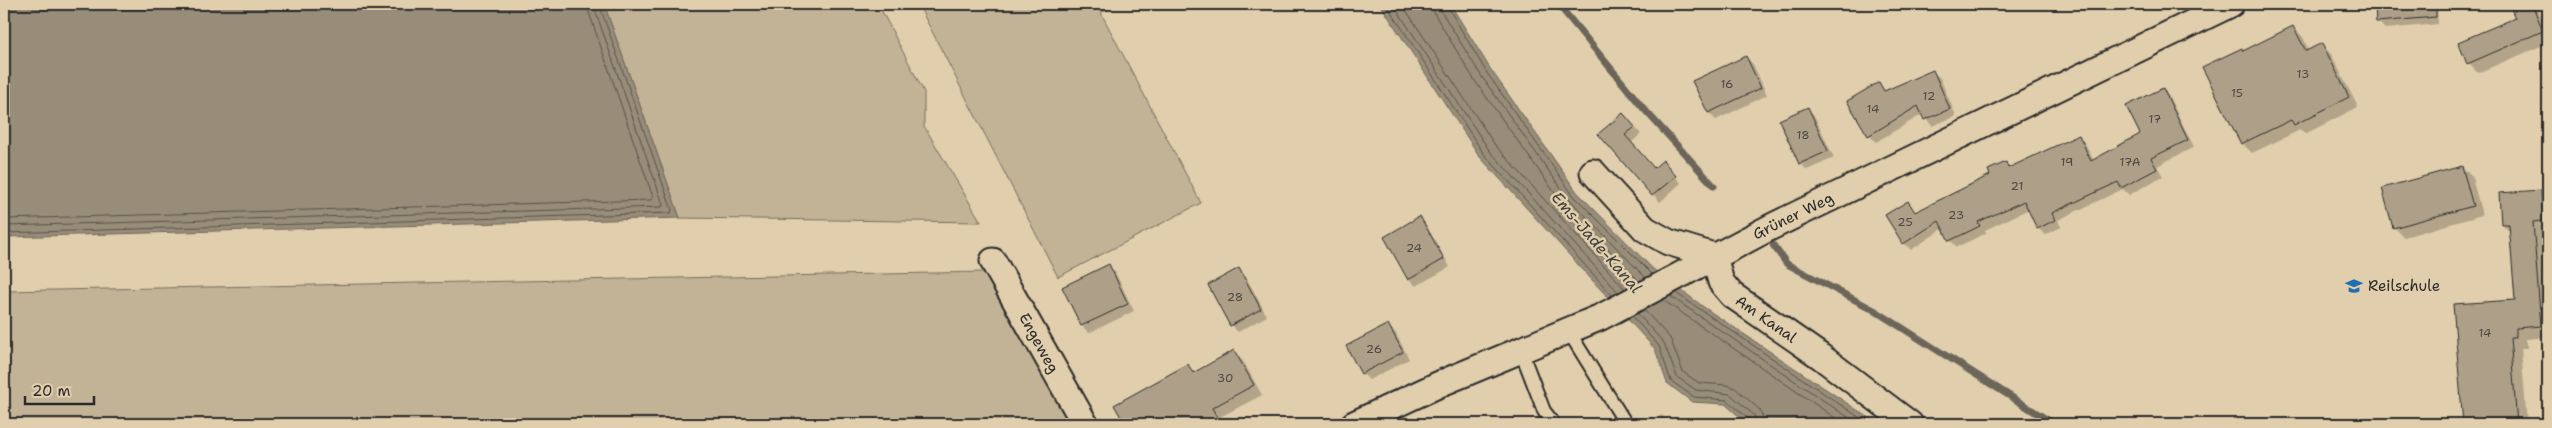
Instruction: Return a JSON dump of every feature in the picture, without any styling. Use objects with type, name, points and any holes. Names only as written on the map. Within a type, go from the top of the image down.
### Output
[{"type":"street","name":"Grüner Weg","points":[[1354,424],[1444,382],[1569,332],[1601,317],[1714,256],[2230,4]]},
{"type":"street","points":[[1593,172],[1645,228],[1668,242],[1714,256]]},
{"type":"street","name":"Am Kanal","points":[[1714,256],[1721,282],[1732,295],[1820,356],[1910,424]]},
{"type":"street","name":"Engeweg","points":[[993,261],[1085,424]]},
{"type":"lane","points":[[1569,332],[1626,424]]},
{"type":"lane","points":[[1521,351],[1544,411],[1554,424]]},
{"type":"shaded area","points":[[604,4],[878,4],[924,92],[924,126],[981,222],[680,218]]},
{"type":"shaded area","points":[[918,4],[1118,4],[1101,13],[1201,203],[1058,277]]},
{"type":"shaded area","points":[[986,272],[1069,424],[4,424],[4,291]]},
{"type":"water","points":[[4,4],[604,4],[680,218],[4,237]]},
{"type":"water","name":"Ems-Jade-Kanal","points":[[1380,4],[1450,4],[1491,70],[1577,192],[1653,269],[1705,308],[1878,424],[1748,424],[1725,404],[1692,402],[1667,383],[1655,349],[1480,157]]},
{"type":"building","points":[[2375,4],[2436,4],[2436,17],[2376,22]]},
{"type":"building","points":[[2509,4],[2532,4],[2543,31],[2467,64],[2458,42],[2515,18]]},
{"type":"building","points":[[2293,26],[2306,51],[2322,43],[2349,97],[2294,125],[2291,120],[2241,144],[2202,67],[2242,48],[2243,51]]},
{"type":"building","points":[[1746,56],[1761,88],[1708,113],[1692,81]]},
{"type":"building","points":[[1933,70],[1950,109],[1924,120],[1918,106],[1868,136],[1847,101],[1879,82],[1884,91]]},
{"type":"building","points":[[2163,88],[2188,140],[2151,158],[2157,169],[2121,188],[2118,182],[2052,213],[2055,220],[2037,229],[2024,201],[1978,222],[1980,226],[1949,241],[1939,221],[1903,244],[1885,215],[1908,201],[1915,212],[1990,175],[1988,170],[2006,162],[2008,168],[2079,135],[2091,161],[2140,134],[2126,106]]},
{"type":"building","points":[[1808,107],[1828,151],[1799,164],[1779,120]]},
{"type":"building","points":[[1623,113],[1635,127],[1625,135],[1654,168],[1663,160],[1676,176],[1652,196],[1598,134]]},
{"type":"building","points":[[2462,166],[2473,206],[2393,228],[2382,188]]},
{"type":"building","name":"Reilschule","points":[[2541,190],[2543,221],[2533,222],[2541,326],[2516,328],[2516,337],[2510,337],[2517,424],[2463,424],[2453,304],[2515,300],[2509,224],[2501,224],[2499,193]]},
{"type":"building","points":[[1420,216],[1444,259],[1408,280],[1384,237]]},
{"type":"building","points":[[1109,264],[1128,304],[1081,326],[1062,287]]},
{"type":"building","points":[[1239,268],[1261,309],[1230,326],[1208,285]]},
{"type":"building","points":[[1388,324],[1403,352],[1361,374],[1346,346]]},
{"type":"building","points":[[1234,350],[1254,385],[1212,408],[1221,424],[1125,424],[1114,405],[1188,364],[1193,373]]},
{"type":"waterway","points":[[1558,4],[1644,109],[1714,186]]},
{"type":"waterway","points":[[1773,245],[1787,264],[1874,310],[2054,424]]},
{"type":"place","name":"Reilschule","points":[[2354,286]]}]
